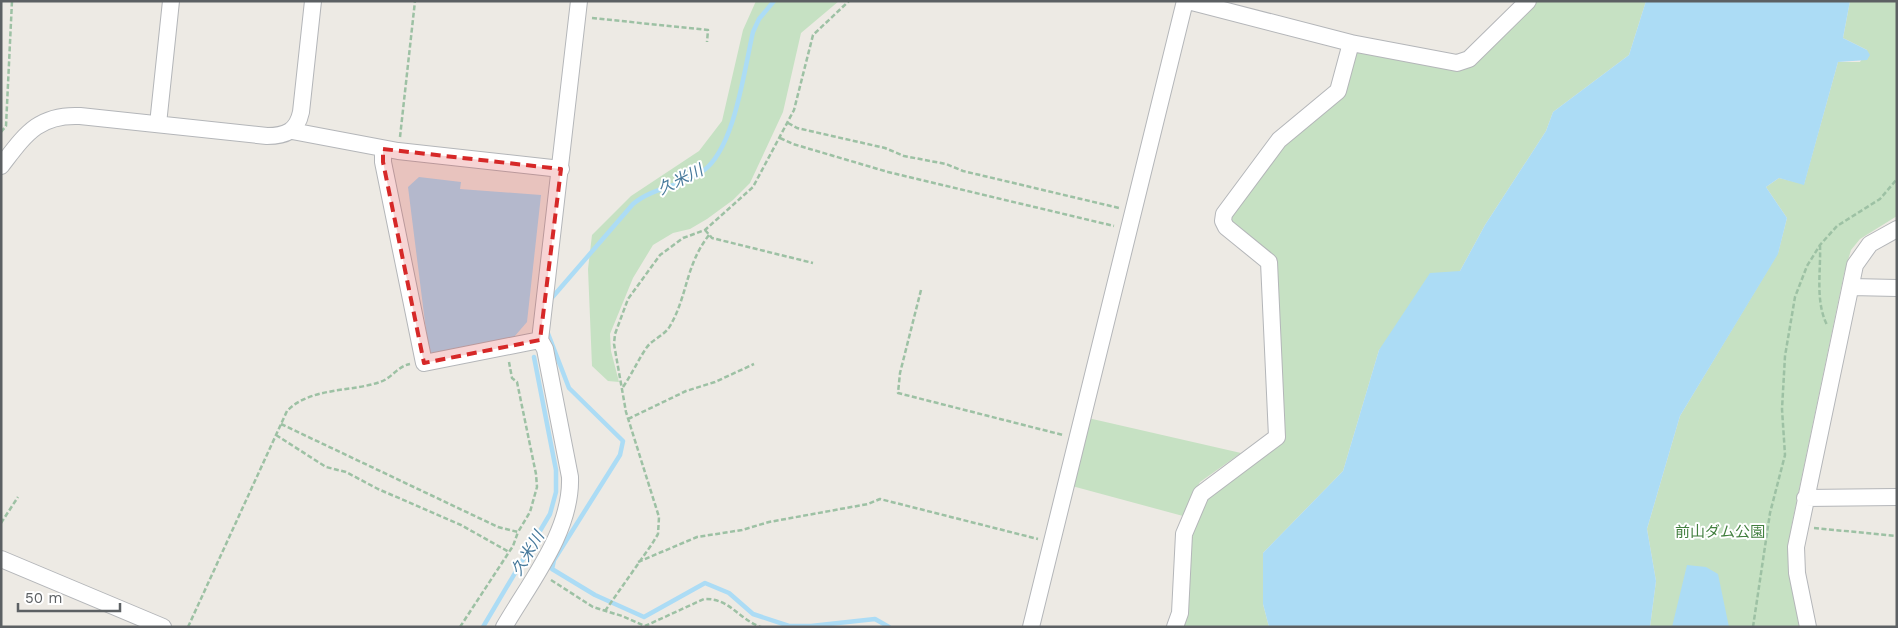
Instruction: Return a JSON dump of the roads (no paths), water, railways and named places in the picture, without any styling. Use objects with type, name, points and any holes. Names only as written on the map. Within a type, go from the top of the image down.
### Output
[{"type":"street","points":[[158,124],[171,1]]},
{"type":"street","points":[[292,131],[299,121],[301,112],[313,1]]},
{"type":"street","points":[[1031,627],[1128,229],[1187,1],[1351,42],[1457,63],[1469,59],[1528,1]]},
{"type":"street","points":[[504,627],[537,571],[563,521],[571,491],[570,477],[545,349],[540,340],[578,9]]},
{"type":"street","points":[[1175,627],[1180,613],[1184,534],[1201,494],[1277,438],[1269,262],[1226,227],[1223,221],[1224,214],[1279,140],[1338,91],[1351,42]]},
{"type":"street","points":[[1,166],[23,138],[44,121],[60,116],[267,136],[278,136],[292,131],[391,150],[561,169]]},
{"type":"street","points":[[391,150],[383,162],[424,364],[540,340]]},
{"type":"street","points":[[1808,627],[1797,573],[1796,547],[1855,265],[1864,250],[1897,229]]},
{"type":"street","points":[[1851,287],[1897,288]]},
{"type":"street","points":[[1805,498],[1897,497]]},
{"type":"street","points":[[1,559],[162,627]]},
{"type":"water","points":[[1646,1],[1850,1],[1843,38],[1867,50],[1870,55],[1867,60],[1838,62],[1804,185],[1779,178],[1766,187],[1787,218],[1778,254],[1680,416],[1647,529],[1656,581],[1650,627],[1269,627],[1263,604],[1263,553],[1343,471],[1379,350],[1430,273],[1460,271],[1485,225],[1546,131],[1553,112],[1629,55]]},
{"type":"water","points":[[419,177],[461,182],[460,189],[541,195],[527,322],[514,337],[429,354],[408,187]]},
{"type":"water","points":[[1687,565],[1706,567],[1718,574],[1729,627],[1672,627]]},
{"type":"waterway","name":"久米川","points":[[550,300],[633,204],[641,198],[695,176],[714,160],[731,127],[742,87],[753,32],[759,19],[774,1]]},
{"type":"waterway","points":[[547,331],[569,388],[623,441],[620,455],[554,560],[552,569],[595,595],[644,617],[705,583],[729,593],[753,614],[789,626],[811,626],[875,619],[889,627]]},
{"type":"waterway","name":"久米川","points":[[483,627],[550,514],[556,492],[556,470],[534,357]]},
{"type":"park label","name":"前山ダム公園","points":[[1720,532]]}]
